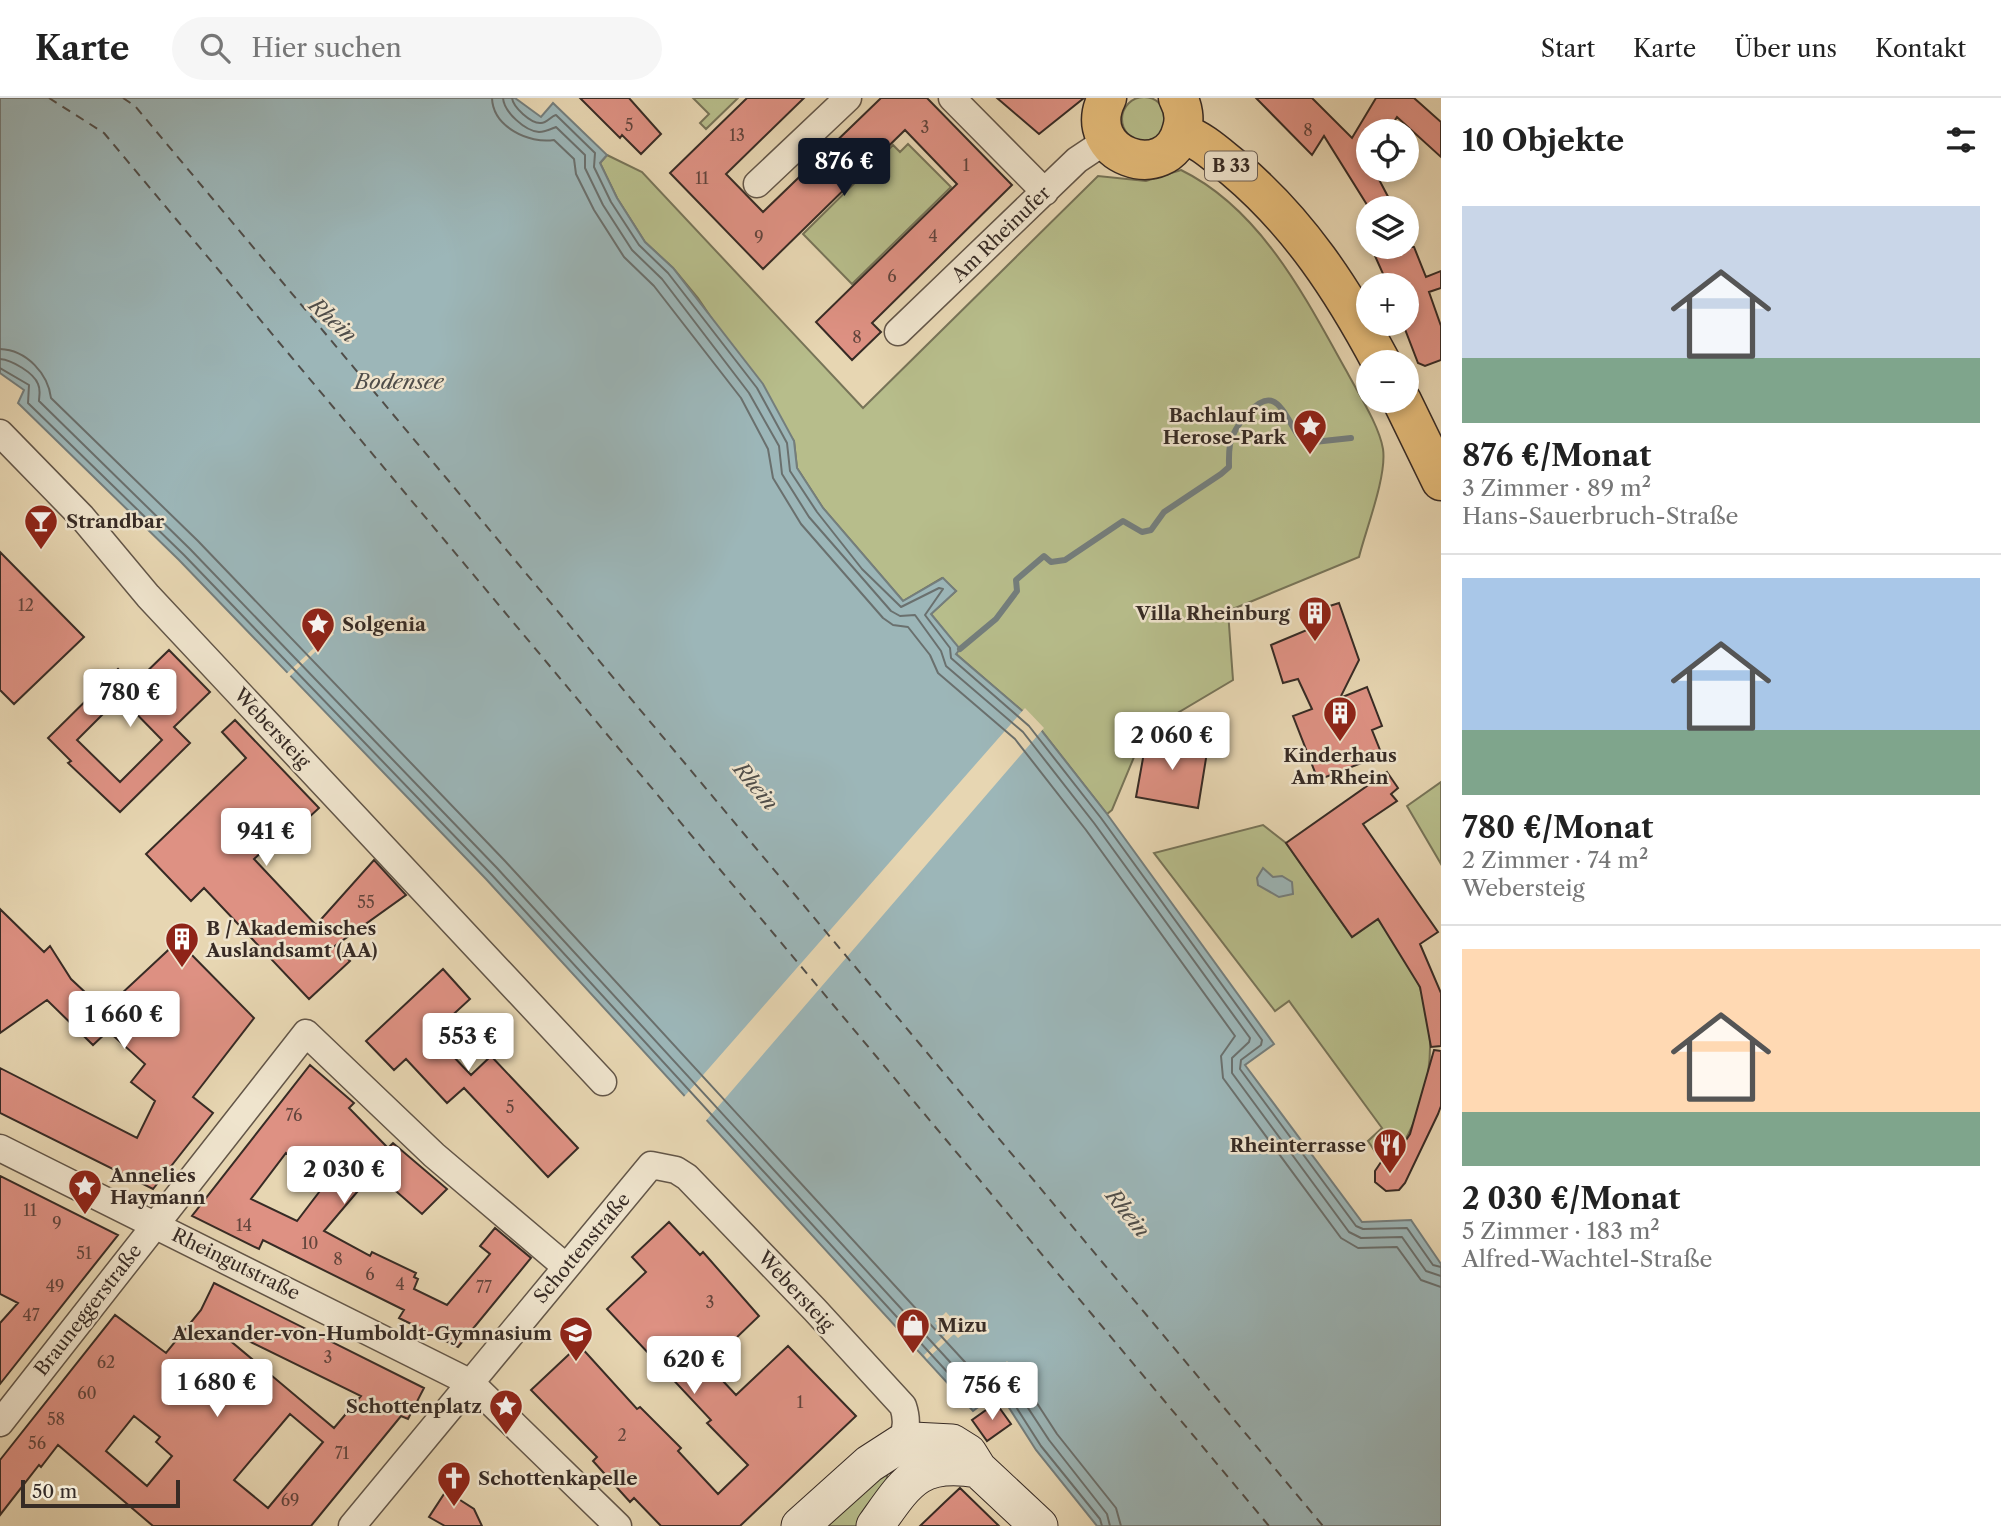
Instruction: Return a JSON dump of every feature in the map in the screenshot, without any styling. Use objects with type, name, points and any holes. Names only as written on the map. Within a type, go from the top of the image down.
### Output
[{"type":"main road","points":[[1107,98],[1101,120],[1107,140],[1122,155],[1141,160],[1161,156],[1177,142],[1180,116]]},
{"type":"main road","name":"B 33","points":[[1180,116],[1201,141],[1276,206],[1348,301],[1375,350]]},
{"type":"main road","points":[[1408,413],[1441,481]]},
{"type":"main road","points":[[800,1526],[869,1464],[900,1444],[914,1441],[952,1443],[968,1453],[978,1469],[1038,1526]]},
{"type":"main road","points":[[875,1526],[904,1486],[923,1471],[953,1464],[978,1469]]},
{"type":"street","points":[[757,184],[848,98]]},
{"type":"street","points":[[953,98],[1045,192]]},
{"type":"street","name":"Am Rheinufer","points":[[898,332],[1082,155],[1107,140]]},
{"type":"street","name":"Webersteig","points":[[0,433],[82,517],[148,596],[603,1082]]},
{"type":"street","name":"Brauneggerstraße","points":[[0,1423],[306,1033],[434,1155],[566,1267]]},
{"type":"street","name":"Rheingutstraße","points":[[0,1148],[471,1383]]},
{"type":"street","name":"Webersteig","points":[[651,1165],[676,1170],[687,1177],[903,1406],[907,1417],[906,1430],[900,1444]]},
{"type":"street","name":"Schottenstraße","points":[[352,1526],[651,1165]]},
{"type":"street","points":[[471,1383],[618,1526]]},
{"type":"green space","points":[[1144,97],[1159,104],[1166,119],[1159,134],[1144,141],[1129,134],[1122,119],[1129,104]]},
{"type":"green space","points":[[693,98],[738,98],[706,129],[700,123],[709,114]]},
{"type":"green space","points":[[908,144],[951,187],[852,284],[803,234],[893,145],[900,152]]},
{"type":"green space","points":[[607,155],[642,172],[863,408],[1098,176],[1146,181],[1181,170],[1235,207],[1258,231],[1297,285],[1356,388],[1356,413],[1369,413],[1373,420],[1383,449],[1382,473],[1359,557],[1228,611],[1233,680],[1144,733],[1112,810],[1107,814],[1034,721],[956,654],[959,649],[931,614],[956,591],[942,578],[903,601],[823,508],[797,468],[794,441],[698,298],[673,268],[645,242],[617,198],[600,163]]},
{"type":"green space","points":[[1441,782],[1441,864],[1407,806]]},
{"type":"green space","points":[[1263,825],[1286,843],[1352,937],[1378,919],[1412,970],[1420,988],[1429,1030],[1428,1073],[1417,1115],[1397,1153],[1376,1153],[1368,1141],[1382,1128],[1289,1001],[1275,1011],[1154,853]]},
{"type":"green space","points":[[888,1463],[886,1489],[857,1526],[816,1526]]},
{"type":"water","name":"Bodensee","points":[[0,98],[515,98],[541,117],[553,103],[607,155],[600,163],[617,198],[645,242],[673,268],[763,384],[794,441],[797,468],[823,508],[903,601],[943,578],[956,591],[931,614],[960,649],[956,654],[1034,721],[1107,814],[1274,1044],[1245,1065],[1362,1222],[1411,1220],[1441,1264],[1441,1526],[1097,1526],[1036,1450],[999,1392],[973,1411],[486,879],[179,560],[18,403],[24,390],[0,373]]},
{"type":"water","points":[[1263,868],[1273,877],[1282,876],[1292,882],[1293,894],[1279,897],[1258,885],[1257,878]]},
{"type":"pier","points":[[331,632],[334,634],[287,679],[284,676]]},
{"type":"pier","points":[[1025,708],[1044,728],[704,1123],[682,1099]]},
{"type":"pier","points":[[946,1312],[965,1333],[958,1338],[954,1334],[927,1359],[924,1355],[945,1335],[935,1323]]},
{"type":"pier","points":[[1007,1361],[1019,1374],[1012,1380],[1006,1375],[982,1396],[986,1401],[982,1404],[975,1397],[1004,1372],[1000,1368]]},
{"type":"building","points":[[580,98],[629,98],[661,134],[641,154],[622,135],[620,138]]},
{"type":"building","points":[[747,98],[804,98],[726,174],[763,212],[881,98],[927,98],[1012,185],[872,323],[881,332],[852,360],[816,322],[957,184],[905,130],[763,269],[670,173]]},
{"type":"building","points":[[997,98],[1084,98],[1039,134]]},
{"type":"building","points":[[1256,98],[1312,98],[1352,138],[1356,131],[1356,182],[1380,182],[1388,196],[1362,196],[1324,136],[1312,155]]},
{"type":"building","points":[[1376,98],[1414,98],[1441,122],[1441,157],[1419,137],[1419,119],[1363,119]]},
{"type":"building","points":[[1376,259],[1419,259],[1426,277],[1441,271],[1441,288],[1429,292],[1441,326],[1441,360],[1425,366],[1419,363],[1419,350],[1413,350],[1408,336],[1419,336],[1419,273],[1383,273]]},
{"type":"building","points":[[0,552],[84,637],[14,704],[0,690]]},
{"type":"building","points":[[1339,603],[1359,660],[1340,698],[1367,687],[1382,726],[1372,730],[1382,755],[1318,780],[1293,716],[1312,709],[1298,679],[1283,683],[1271,645],[1319,625],[1314,611]]},
{"type":"building","points":[[169,650],[210,692],[174,727],[190,743],[120,812],[68,763],[71,761],[48,738],[118,669],[133,685]],"holes":[[[120,697],[162,740],[120,782],[77,740]]]},
{"type":"building","points":[[235,720],[319,808],[292,833],[288,828],[254,859],[316,925],[374,860],[406,895],[335,946],[350,961],[309,999],[204,888],[191,901],[146,854],[246,758],[222,732]]},
{"type":"building","points":[[1147,736],[1208,746],[1198,808],[1136,797]]},
{"type":"building","points":[[1387,772],[1398,788],[1391,794],[1397,801],[1363,824],[1438,932],[1420,944],[1441,993],[1441,1046],[1431,1047],[1420,987],[1378,919],[1352,937],[1286,843]]},
{"type":"building","points":[[0,909],[44,952],[50,946],[71,979],[104,1010],[178,941],[254,1018],[193,1097],[213,1113],[153,1189],[0,1113],[0,1068],[137,1138],[155,1101],[131,1082],[145,1064],[108,1031],[93,1045],[47,1000],[0,1033]]},
{"type":"building","points":[[443,969],[470,999],[432,1034],[471,1075],[491,1056],[578,1148],[548,1177],[464,1088],[447,1103],[406,1059],[394,1070],[366,1041]]},
{"type":"building","points":[[1434,1050],[1441,1051],[1441,1106],[1405,1183],[1399,1190],[1386,1191],[1375,1182],[1375,1171],[1381,1162],[1394,1158],[1410,1134]]},
{"type":"building","points":[[310,1065],[354,1103],[349,1108],[388,1148],[393,1143],[447,1189],[422,1214],[374,1172],[324,1231],[370,1256],[372,1252],[416,1273],[414,1277],[418,1279],[414,1289],[447,1305],[490,1254],[480,1246],[495,1228],[531,1258],[458,1347],[399,1318],[404,1310],[263,1240],[259,1249],[192,1216]],"holes":[[[286,1153],[326,1183],[297,1221],[251,1199]]]},
{"type":"building","points":[[0,1176],[118,1235],[0,1384],[0,1323],[18,1303],[0,1294]]},
{"type":"building","points":[[669,1222],[700,1255],[703,1252],[759,1316],[708,1365],[736,1395],[788,1346],[856,1416],[740,1526],[661,1526],[634,1498],[630,1502],[593,1461],[597,1457],[531,1390],[579,1345],[637,1409],[640,1407],[681,1448],[678,1451],[718,1494],[748,1465],[707,1423],[711,1420],[607,1309],[646,1272],[632,1257]]},
{"type":"building","points":[[214,1283],[424,1388],[408,1419],[401,1416],[311,1526],[153,1526],[58,1445],[0,1515],[0,1460],[115,1315],[166,1353],[201,1310]],"holes":[[[224,1329],[361,1396],[334,1428],[221,1333]],[[290,1414],[323,1442],[268,1508],[234,1480]],[[134,1416],[160,1437],[156,1442],[172,1456],[147,1486],[106,1451]]]},
{"type":"building","points":[[996,1403],[1011,1424],[987,1441],[972,1420]]},
{"type":"building","points":[[960,1488],[999,1526],[920,1526],[945,1502]]},
{"type":"building","name":"Schottenkapelle","points":[[446,1491],[474,1509],[482,1526],[445,1526],[429,1517]]},
{"type":"waterway","points":[[960,649],[996,619],[1017,591],[1016,580],[1044,556],[1051,562],[1065,560],[1123,521],[1142,532],[1151,530],[1164,512],[1221,474],[1229,467],[1230,442],[1236,430],[1249,412],[1261,403],[1276,403],[1301,439],[1314,442],[1351,438]]},
{"type":"ferry route","points":[[49,98],[104,133],[1269,1526]]},
{"type":"ferry route","points":[[123,98],[135,106],[1323,1526]]},
{"type":"place","name":"Bachlauf im Herose-Park","points":[[1310,456]]},
{"type":"place","name":"Strandbar","points":[[41,551]]},
{"type":"place","name":"Villa Rheinburg","points":[[1315,643]]},
{"type":"place","name":"Solgenia","points":[[318,654]]},
{"type":"place","name":"Kinderhaus Am Rhein","points":[[1340,743]]},
{"type":"place","name":"B / Akademisches Auslandsamt (AA)","points":[[182,969]]},
{"type":"place","name":"Rheinterrasse","points":[[1390,1175]]},
{"type":"place","name":"Annelies Haymann","points":[[85,1216]]},
{"type":"place","name":"Mizu","points":[[913,1355]]},
{"type":"place","name":"Alexander-von-Humboldt-Gymnasium","points":[[576,1363]]},
{"type":"place","name":"Schottenplatz","points":[[506,1436]]},
{"type":"place","name":"Schottenkapelle","points":[[454,1508]]},
{"type":"water label","name":"Rhein","points":[[333,320]]},
{"type":"water label","name":"Rhein","points":[[756,786]]},
{"type":"water label","name":"Rhein","points":[[1128,1213]]}]
